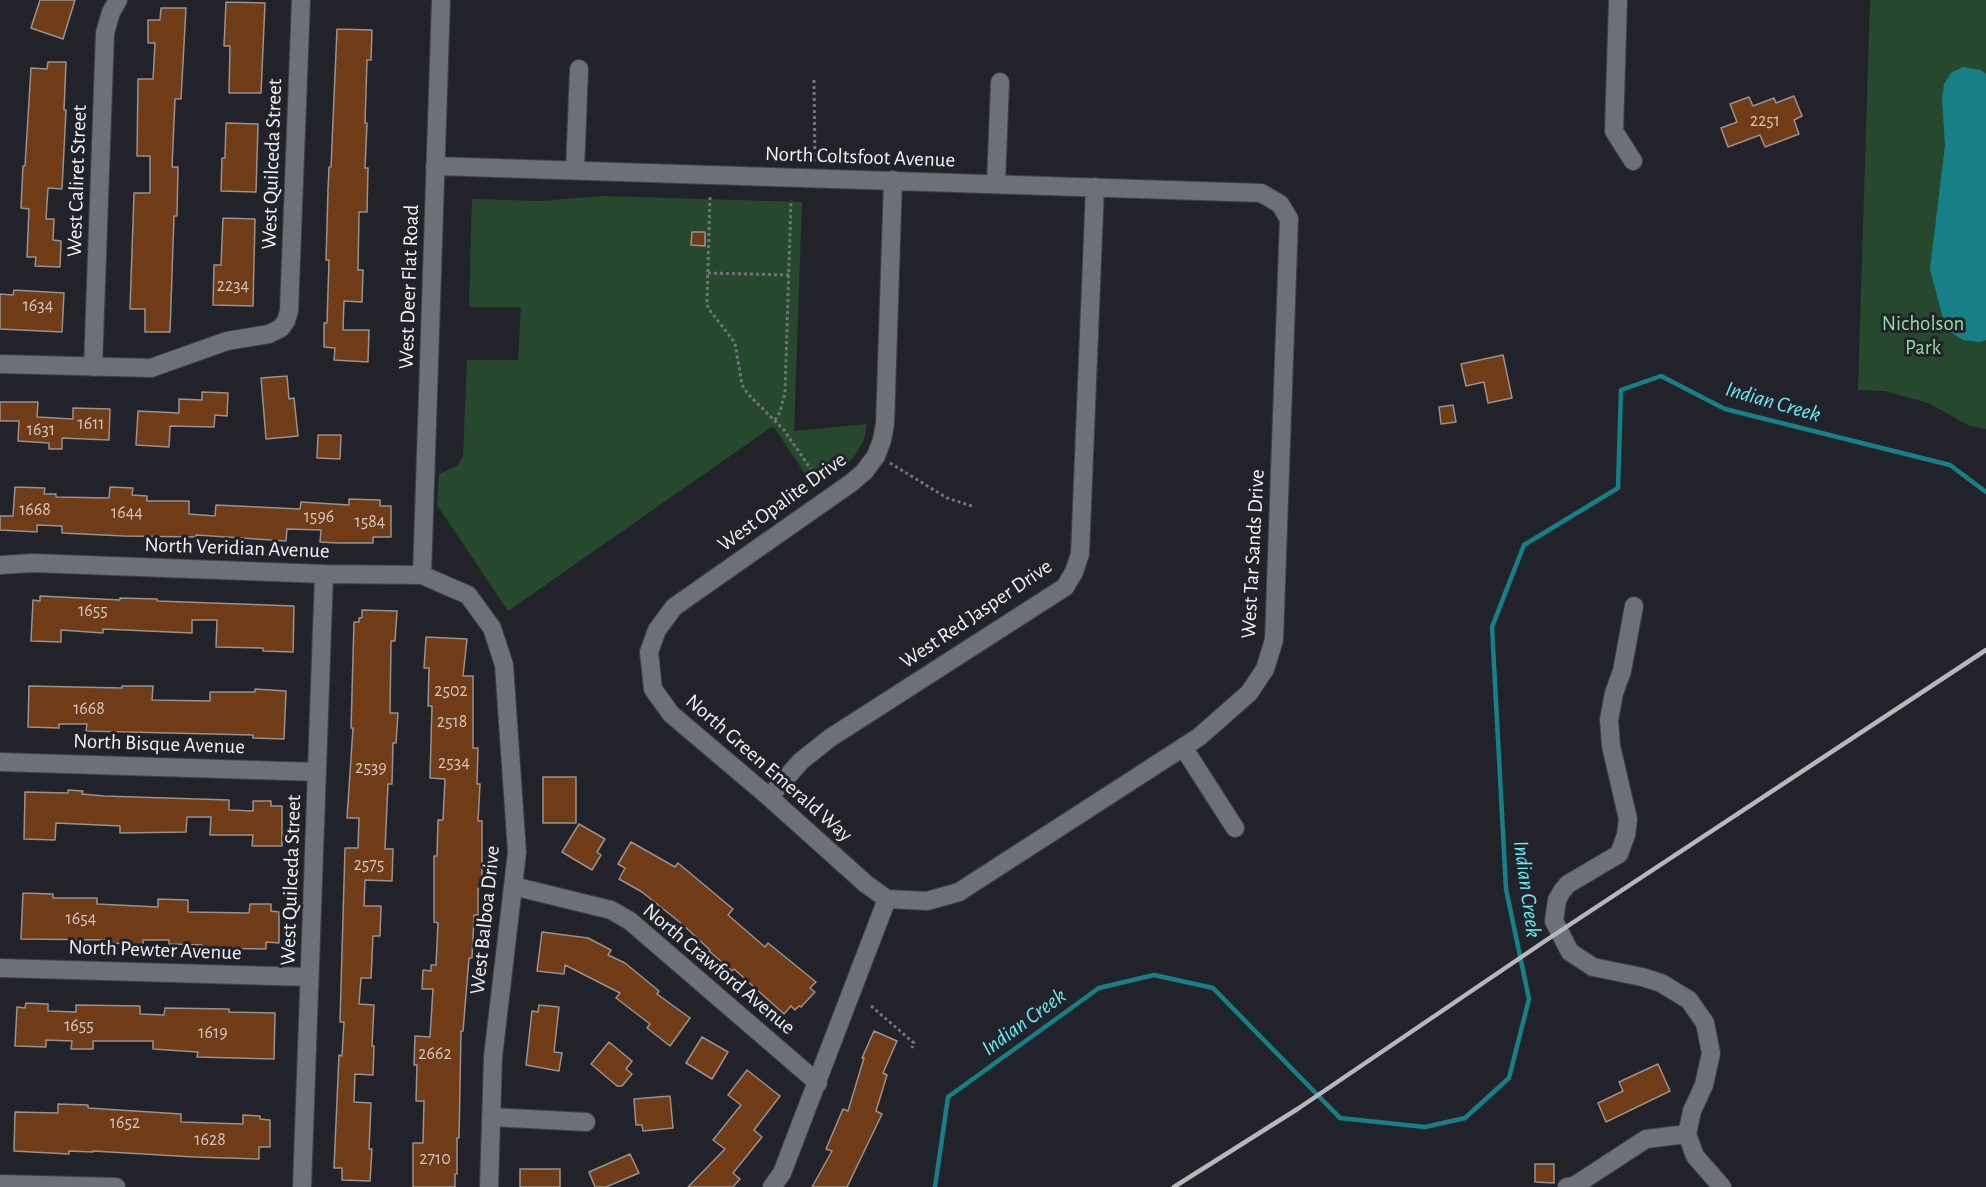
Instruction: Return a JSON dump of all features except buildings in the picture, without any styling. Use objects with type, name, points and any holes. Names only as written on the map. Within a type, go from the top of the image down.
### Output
[{"type":"street","name":"West Caliret Street","points":[[93,367],[105,33],[117,0]]},
{"type":"street","name":"West Quilceda Street","points":[[93,367],[151,368],[227,341],[269,334],[281,328],[286,321],[289,311],[300,0]]},
{"type":"street","name":"West Deer Flat Road","points":[[422,575],[441,0]]},
{"type":"street","points":[[1618,0],[1614,131],[1633,161]]},
{"type":"street","points":[[575,170],[579,69]]},
{"type":"street","points":[[996,184],[1000,82]]},
{"type":"street","name":"North Coltsfoot Avenue","points":[[435,166],[1261,193],[1280,204]]},
{"type":"street","name":"West Opalite Drive","points":[[649,652],[657,630],[674,607],[851,483],[864,472],[876,456],[885,424],[893,180]]},
{"type":"street","name":"West Red Jasper Drive","points":[[769,797],[801,761],[830,738],[1065,587],[1074,572],[1080,554],[1095,187]]},
{"type":"street","name":"West Tar Sands Drive","points":[[888,899],[927,901],[959,892],[1199,736],[1249,693],[1265,669],[1274,640],[1289,219],[1280,204]]},
{"type":"street","points":[[0,364],[93,367]]},
{"type":"street","name":"North Veridian Avenue","points":[[0,565],[33,563],[324,574],[422,575],[468,595]]},
{"type":"street","name":"West Quilceda Street","points":[[302,1187],[324,574]]},
{"type":"street","name":"West Balboa Drive","points":[[468,595],[492,628],[504,665],[517,852],[493,1057],[489,1187]]},
{"type":"street","points":[[1634,606],[1622,671],[1614,693],[1609,720],[1611,746],[1628,819],[1626,835],[1619,854],[1568,884],[1562,891],[1557,900],[1554,921],[1570,952],[1593,967],[1661,983],[1689,1000],[1705,1023],[1711,1053],[1704,1084],[1692,1111],[1687,1134],[1695,1156],[1722,1187]]},
{"type":"street","name":"North Green Emerald Way","points":[[649,652],[653,689],[671,714],[769,797],[866,884],[888,899]]},
{"type":"street","points":[[1183,747],[1235,828]]},
{"type":"street","name":"North Bisque Avenue","points":[[0,762],[317,772]]},
{"type":"street","name":"North Crawford Avenue","points":[[513,886],[611,910],[630,921],[818,1083]]},
{"type":"street","points":[[772,1187],[782,1173],[888,899]]},
{"type":"street","name":"North Pewter Avenue","points":[[0,968],[309,977]]},
{"type":"street","points":[[491,1117],[586,1122]]},
{"type":"street","points":[[1567,1187],[1574,1186],[1646,1139],[1687,1134]]},
{"type":"street","points":[[0,1184],[116,1187]]},
{"type":"path","points":[[814,80],[815,164]]},
{"type":"path","points":[[710,197],[708,308],[735,343],[742,385],[748,394],[775,420],[822,485]]},
{"type":"path","points":[[775,420],[780,412],[785,393],[791,200]]},
{"type":"path","points":[[708,273],[789,275]]},
{"type":"path","points":[[876,456],[947,498],[975,507]]},
{"type":"path","points":[[871,1006],[914,1043],[912,1048]]},
{"type":"green space","name":"Nicholson Park","points":[[1870,0],[1986,0],[1986,429],[1970,426],[1928,403],[1885,391],[1858,390]]},
{"type":"green space","points":[[602,196],[802,202],[794,431],[867,424],[864,440],[847,464],[814,487],[773,426],[508,611],[437,505],[439,474],[457,466],[463,456],[467,360],[518,360],[521,307],[469,307],[472,199],[540,201]]},
{"type":"water","points":[[1963,67],[1981,70],[1986,74],[1986,340],[1979,342],[1963,340],[1952,333],[1942,315],[1930,269],[1945,145],[1942,99],[1944,84],[1951,73]]},
{"type":"waterway","name":"Indian Creek","points":[[935,1187],[948,1097],[1099,988],[1154,975],[1213,988],[1340,1118],[1425,1127],[1465,1118],[1509,1078],[1529,999],[1506,889],[1492,627],[1524,545],[1618,488],[1621,390],[1661,376],[1725,409],[1950,465],[1986,492]]},
{"type":"railway","points":[[1174,1187],[1299,1108],[1545,941],[1986,650]]}]
